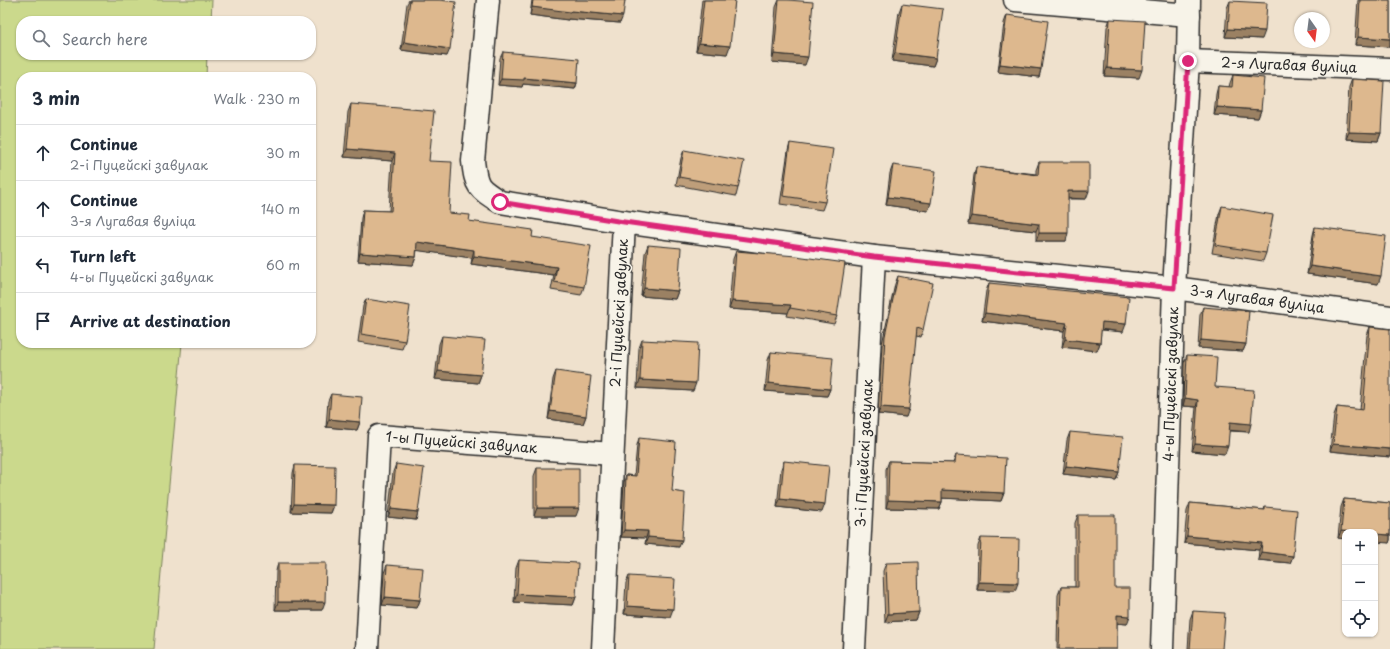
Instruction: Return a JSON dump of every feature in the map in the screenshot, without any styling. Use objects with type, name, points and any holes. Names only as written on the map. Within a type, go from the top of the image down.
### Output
[{"type":"street","name":"2-і Пуцейскі завулак","points":[[488,0],[473,161],[475,179],[483,192],[500,202],[624,222],[603,649]]},
{"type":"street","points":[[1015,0],[1189,7]]},
{"type":"street","name":"4-ы Пуцейскі завулак","points":[[1162,649],[1174,288],[1188,61],[1189,7]]},
{"type":"street","name":"2-я Лугавая вуліца","points":[[1188,61],[1390,69]]},
{"type":"street","name":"3-я Лугавая вуліца","points":[[624,222],[874,257],[1174,288],[1390,316]]},
{"type":"street","name":"3-і Пуцейскі завулак","points":[[854,649],[874,257]]},
{"type":"street","name":"1-ы Пуцейскі завулак","points":[[367,649],[380,436],[612,454]]},
{"type":"green space","points":[[0,0],[212,0],[211,16],[16,16],[16,60],[207,60],[206,72],[16,72],[16,348],[182,348],[154,649],[0,649]]},
{"type":"building","points":[[410,0],[439,0],[456,2],[450,49],[404,42]]},
{"type":"building","points":[[533,0],[625,0],[623,16],[570,12],[532,7]]},
{"type":"building","points":[[704,0],[735,0],[730,46],[699,43]]},
{"type":"building","points":[[779,0],[813,2],[808,57],[774,54]]},
{"type":"building","points":[[1360,0],[1390,0],[1390,39],[1358,37]]},
{"type":"building","points":[[1230,1],[1267,3],[1265,31],[1228,29]]},
{"type":"building","points":[[902,4],[943,9],[936,58],[895,53]]},
{"type":"building","points":[[1007,15],[1048,21],[1041,69],[1000,64]]},
{"type":"building","points":[[1110,19],[1145,21],[1142,70],[1107,68]]},
{"type":"building","points":[[503,52],[579,59],[577,83],[524,78],[524,80],[501,79]]},
{"type":"building","points":[[1233,75],[1264,78],[1261,110],[1217,107],[1218,86],[1232,87]]},
{"type":"building","points":[[1352,79],[1384,81],[1381,133],[1349,132]]},
{"type":"building","points":[[351,104],[434,111],[429,161],[452,162],[449,213],[470,215],[469,221],[533,230],[532,237],[591,246],[584,287],[554,282],[557,267],[474,256],[474,250],[417,242],[416,257],[360,253],[363,210],[391,211],[395,153],[347,149]]},
{"type":"building","points":[[790,143],[833,149],[825,202],[783,196]]},
{"type":"building","points":[[684,150],[744,161],[738,188],[679,177]]},
{"type":"building","points":[[1039,162],[1089,162],[1089,191],[1068,191],[1068,233],[1039,233],[1039,224],[971,216],[976,167],[1038,175]]},
{"type":"building","points":[[893,165],[936,171],[931,203],[888,197]]},
{"type":"building","points":[[1222,206],[1273,215],[1266,253],[1215,245]]},
{"type":"building","points":[[1315,227],[1386,236],[1381,276],[1310,266]]},
{"type":"building","points":[[648,245],[681,248],[678,291],[644,288]]},
{"type":"building","points":[[736,251],[796,256],[845,263],[837,316],[790,308],[791,305],[732,301]]},
{"type":"building","points":[[898,276],[933,283],[923,330],[917,328],[909,409],[881,407],[885,336]]},
{"type":"building","points":[[989,283],[1129,297],[1126,324],[1102,322],[1100,343],[1065,339],[1067,323],[985,313]]},
{"type":"building","points":[[366,299],[410,306],[405,341],[361,334]]},
{"type":"building","points":[[1203,307],[1249,311],[1246,344],[1201,340]]},
{"type":"building","points":[[1370,327],[1390,329],[1390,449],[1333,444],[1337,407],[1363,410]]},
{"type":"building","points":[[442,336],[485,340],[481,375],[438,371]]},
{"type":"building","points":[[642,340],[698,343],[696,383],[640,380]]},
{"type":"building","points":[[771,352],[833,358],[830,389],[768,383]]},
{"type":"building","points":[[1187,355],[1217,357],[1215,387],[1254,390],[1251,424],[1230,422],[1228,446],[1195,444],[1198,400],[1185,398]]},
{"type":"building","points":[[556,371],[591,376],[586,416],[550,411]]},
{"type":"building","points":[[331,394],[362,397],[360,422],[329,419]]},
{"type":"building","points":[[1070,432],[1123,437],[1119,472],[1066,466]]},
{"type":"building","points":[[639,438],[676,442],[672,491],[685,493],[682,540],[648,537],[648,531],[624,530],[626,475],[636,476]]},
{"type":"building","points":[[956,455],[1006,458],[1004,493],[942,490],[942,502],[888,500],[889,461],[955,463]]},
{"type":"building","points":[[784,461],[829,466],[825,504],[780,499]]},
{"type":"building","points":[[396,464],[424,468],[418,512],[391,509]]},
{"type":"building","points":[[295,465],[335,466],[334,505],[294,504]]},
{"type":"building","points":[[537,468],[579,468],[579,508],[537,508]]},
{"type":"building","points":[[1344,499],[1390,503],[1390,535],[1378,534],[1378,529],[1342,529],[1341,531]]},
{"type":"building","points":[[1190,503],[1265,510],[1265,507],[1297,510],[1293,556],[1261,552],[1262,543],[1187,536]]},
{"type":"building","points":[[1078,515],[1115,515],[1115,588],[1130,588],[1130,616],[1117,615],[1117,649],[1059,649],[1061,587],[1078,587]]},
{"type":"building","points":[[981,538],[1019,539],[1018,583],[979,582]]},
{"type":"building","points":[[519,560],[578,563],[576,597],[517,594]]},
{"type":"building","points":[[918,562],[919,612],[888,614],[886,563]]},
{"type":"building","points":[[278,563],[326,563],[325,602],[278,602]]},
{"type":"building","points":[[387,565],[423,568],[420,600],[385,597]]},
{"type":"building","points":[[629,576],[675,579],[673,609],[627,606]]},
{"type":"building","points":[[1193,611],[1225,613],[1222,649],[1190,649]]},
{"type":"route","points":[[500,202],[624,222],[874,257],[1174,288],[1188,61]]}]
